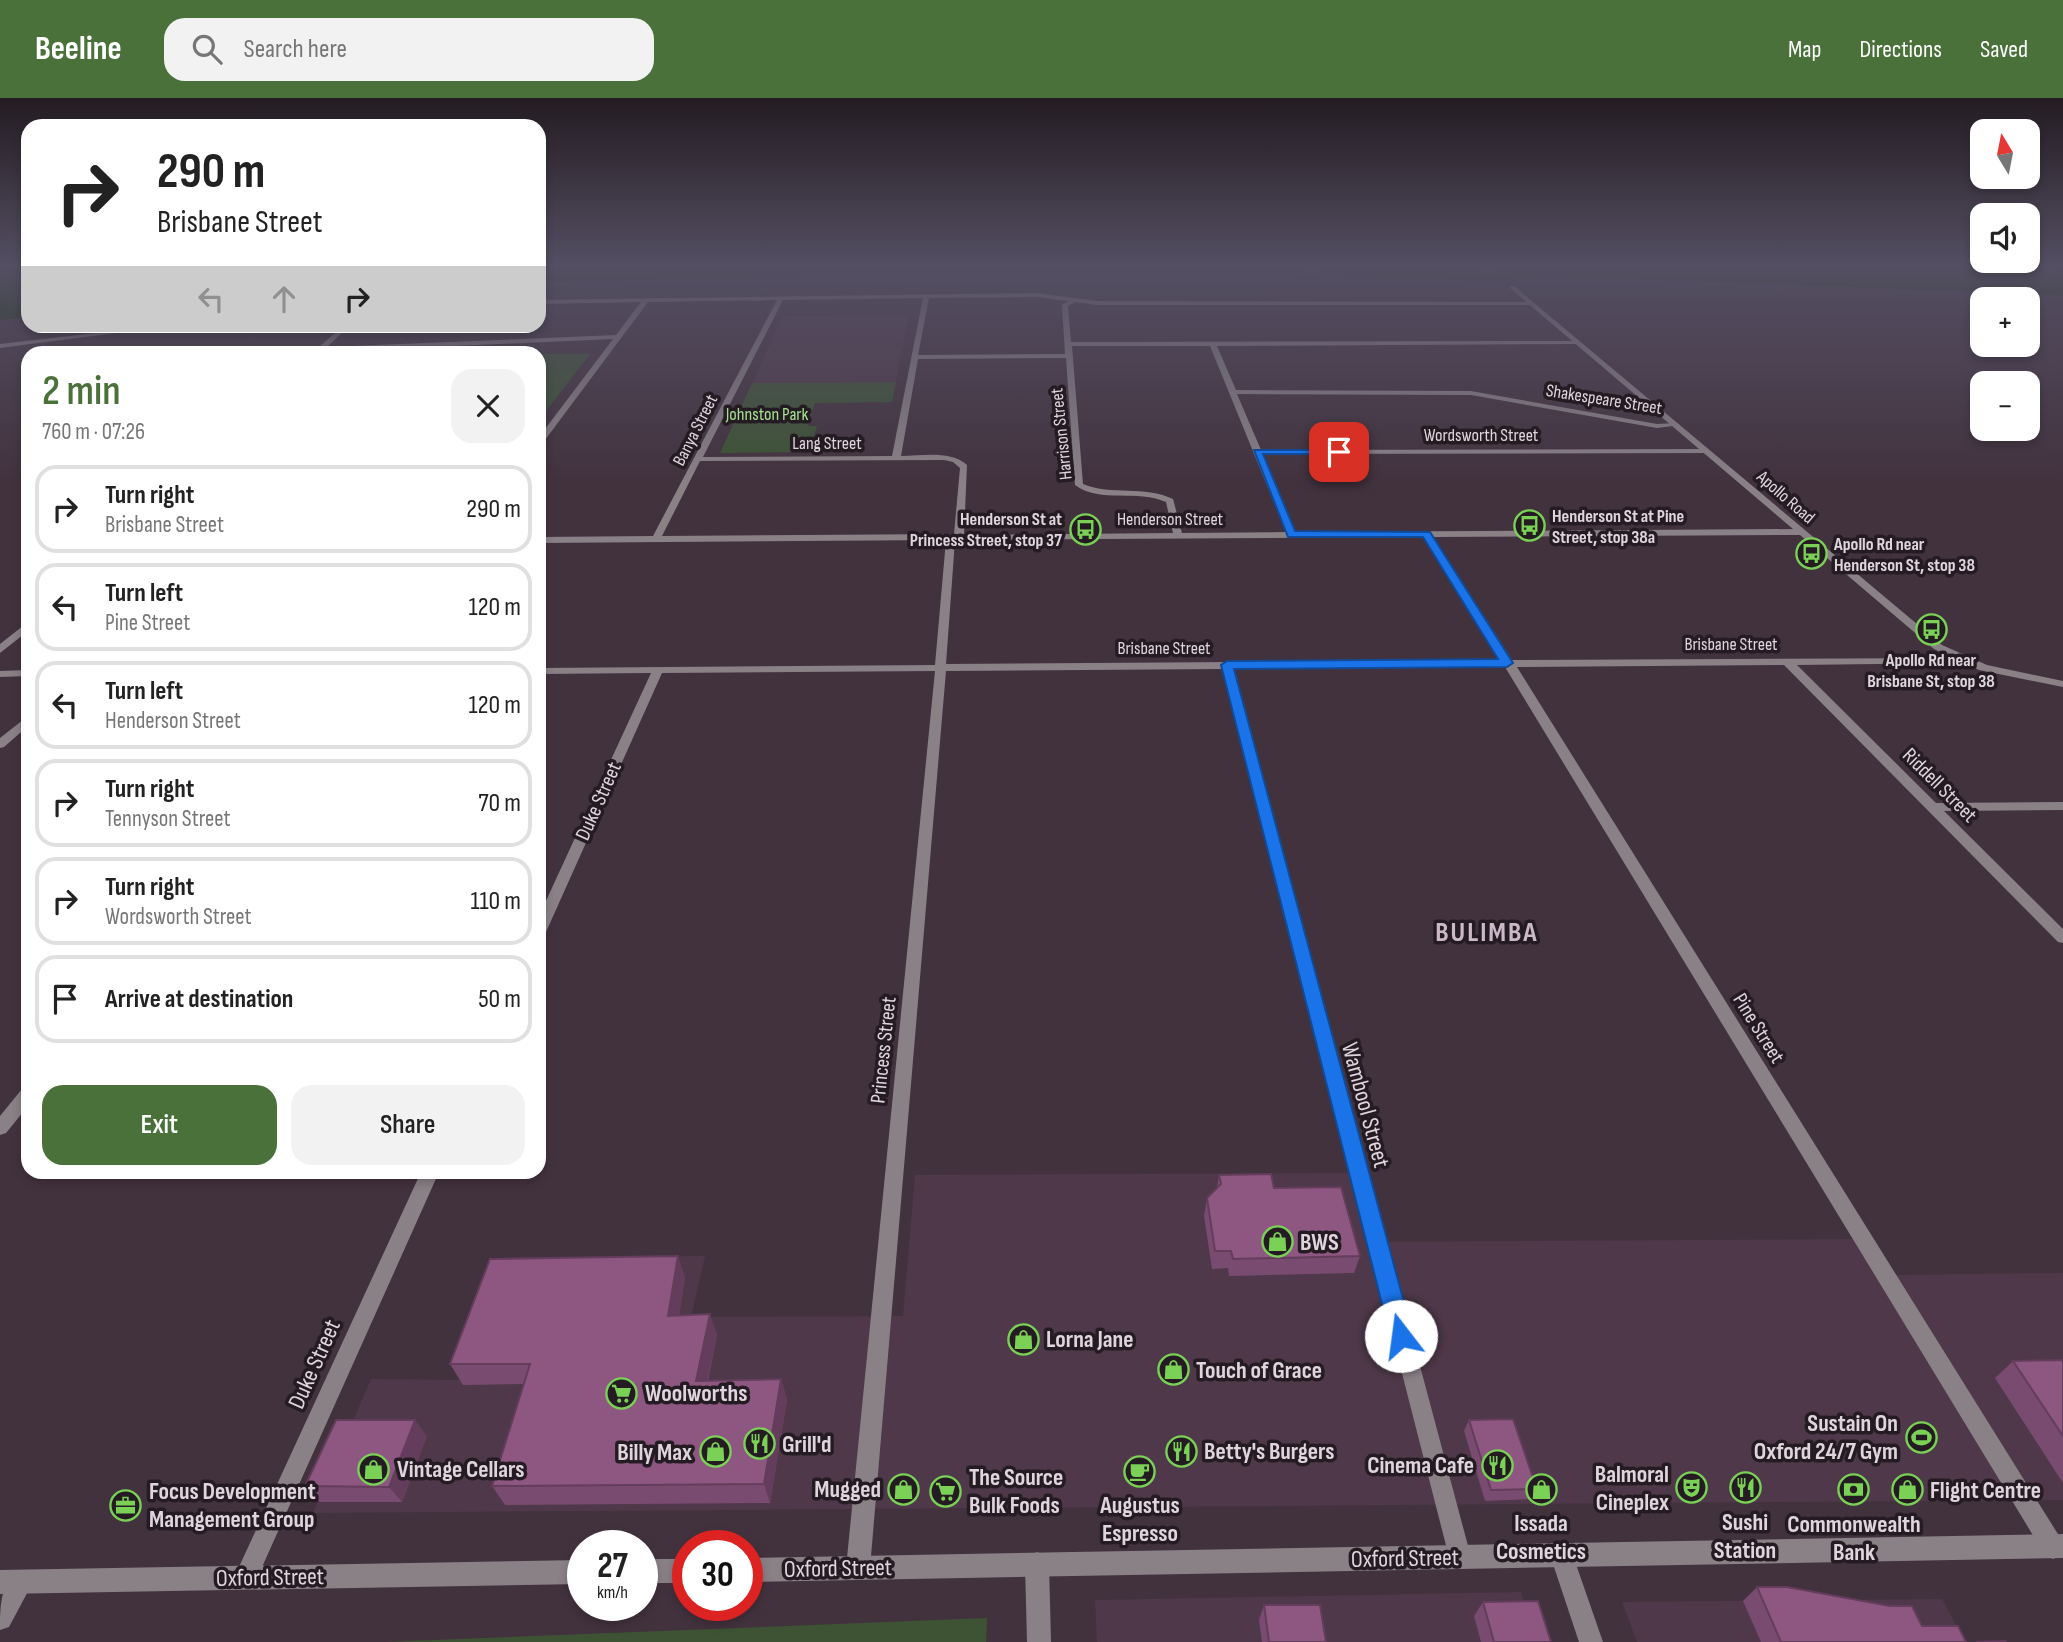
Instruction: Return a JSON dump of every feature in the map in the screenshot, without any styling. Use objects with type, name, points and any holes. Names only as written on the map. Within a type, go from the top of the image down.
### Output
[{"type":"street","points":[[0,346],[69,338]]},
{"type":"street","points":[[426,346],[596,338]]},
{"type":"street","points":[[546,433],[617,338]]},
{"type":"street","name":"Banya Street","points":[[656,539],[760,338]]},
{"type":"street","points":[[896,458],[918,338]]},
{"type":"street","name":"Harrison Street","points":[[1068,338],[1079,485],[1096,491],[1153,495],[1167,499],[1170,501],[1178,535]]},
{"type":"street","name":"Apollo Road","points":[[1572,338],[1938,647],[1958,660],[1996,673],[2063,684]]},
{"type":"street","points":[[1068,344],[1578,343]]},
{"type":"street","points":[[1213,344],[1292,535]]},
{"type":"street","points":[[914,357],[1069,356]]},
{"type":"street","name":"Shakespeare Street","points":[[1234,392],[1471,393],[1657,426],[1676,425]]},
{"type":"street","name":"Wordsworth Street","points":[[1257,452],[1705,451]]},
{"type":"street","name":"Lang Street","points":[[698,459],[956,460]]},
{"type":"street","name":"Princess Street","points":[[858,1568],[885,1255],[964,467],[956,460]]},
{"type":"street","name":"Henderson Street","points":[[546,540],[1800,532]]},
{"type":"street","name":"Pine Street","points":[[1426,534],[2058,1546]]},
{"type":"street","points":[[0,650],[21,631]]},
{"type":"street","name":"Brisbane Street","points":[[546,671],[1958,660]]},
{"type":"street","name":"Riddell Street","points":[[1788,662],[2063,938]]},
{"type":"street","name":"Wambool Street","points":[[1227,665],[1459,1557]]},
{"type":"street","name":"Duke Street","points":[[546,917],[658,670]]},
{"type":"street","points":[[0,674],[21,673]]},
{"type":"street","points":[[0,744],[21,726]]},
{"type":"street","points":[[1933,807],[2063,806]]},
{"type":"street","points":[[0,1128],[21,1102]]},
{"type":"street","name":"Duke Street","points":[[246,1577],[427,1179]]},
{"type":"street","name":"Oxford Street","points":[[763,1570],[2058,1546]]},
{"type":"street","points":[[1562,1555],[1591,1642]]},
{"type":"street","points":[[1037,1564],[1039,1642]]},
{"type":"street","name":"Oxford Street","points":[[10,1582],[567,1572]]},
{"type":"street","points":[[0,1618],[10,1582]]},
{"type":"shaded area","points":[[773,338],[904,338],[896,382],[752,383]]},
{"type":"shaded area","points":[[1357,1173],[1375,1242],[1863,1239],[1886,1275],[2063,1273],[2063,1500],[313,1513],[371,1379],[463,1380],[504,1257],[705,1256],[691,1317],[903,1316],[915,1175]]},
{"type":"shaded area","points":[[1521,1592],[1536,1642],[1097,1642],[1095,1600]]},
{"type":"shaded area","points":[[1942,1599],[1965,1642],[1637,1642],[1622,1602]]},
{"type":"green space","points":[[546,354],[590,354],[546,411]]},
{"type":"green space","name":"Johnston Park","points":[[896,382],[892,402],[815,403],[808,426],[817,426],[809,452],[720,453],[752,383]]},
{"type":"green space","points":[[987,1618],[986,1642],[385,1642]]},
{"type":"building","name":"BWS","points":[[1271,1174],[1274,1188],[1341,1187],[1360,1256],[1233,1259],[1231,1251],[1215,1251],[1207,1198],[1221,1184],[1219,1175]]},
{"type":"building","name":"Woolworths","points":[[678,1256],[668,1316],[710,1314],[696,1381],[781,1379],[764,1484],[492,1486],[530,1364],[450,1364],[490,1259]]},
{"type":"building","points":[[2063,1360],[2063,1436],[2013,1361]]},
{"type":"building","name":"Cinema Cafe","points":[[1513,1419],[1537,1489],[1491,1490],[1469,1420]]},
{"type":"building","points":[[336,1420],[415,1420],[389,1487],[305,1486]]},
{"type":"building","name":"Augustus Espresso","points":[[1131,1457],[1149,1457],[1150,1475],[1132,1475]]},
{"type":"building","points":[[1757,1587],[1787,1587],[1890,1606],[1912,1606],[1922,1626],[1958,1626],[1966,1642],[1781,1642]]},
{"type":"building","points":[[1538,1601],[1551,1642],[1494,1642],[1483,1602]]},
{"type":"building","points":[[1264,1605],[1320,1605],[1326,1642],[1269,1642]]},
{"type":"place","name":"Henderson St at Pine Street, stop 38a","points":[[1529,526]]},
{"type":"place","name":"Henderson St at Princess Street, stop 37","points":[[1085,529]]},
{"type":"place","name":"Apollo Rd near Henderson St, stop 38","points":[[1811,554]]},
{"type":"place","name":"Apollo Rd near Brisbane St, stop 38","points":[[1931,629]]},
{"type":"place","name":"BWS","points":[[1277,1242]]},
{"type":"place","name":"Lorna Jane","points":[[1023,1339]]},
{"type":"place","name":"Touch of Grace","points":[[1173,1370]]},
{"type":"place","name":"Woolworths","points":[[622,1393]]},
{"type":"place","name":"Sustain On Oxford 24/7 Gym","points":[[1921,1437]]},
{"type":"place","name":"Grill'd","points":[[759,1444]]},
{"type":"place","name":"Betty's Burgers","points":[[1181,1451]]},
{"type":"place","name":"Billy Max","points":[[715,1452]]},
{"type":"place","name":"Cinema Cafe","points":[[1497,1465]]},
{"type":"place","name":"Vintage Cellars","points":[[374,1469]]},
{"type":"place","name":"Augustus Espresso","points":[[1140,1471]]},
{"type":"place","name":"Balmoral Cineplex","points":[[1692,1488]]},
{"type":"place","name":"Sushi Station","points":[[1745,1488]]},
{"type":"place","name":"Mugged","points":[[904,1489]]},
{"type":"place","name":"Issada Cosmetics","points":[[1541,1489]]},
{"type":"place","name":"Commonwealth Bank","points":[[1854,1490]]},
{"type":"place","name":"Flight Centre","points":[[1907,1490]]},
{"type":"place","name":"The Source Bulk Foods","points":[[946,1491]]},
{"type":"place","name":"Focus Development Management Group","points":[[126,1505]]},
{"type":"district","name":"BULIMBA","points":[[1487,931]]},
{"type":"route","points":[[1339,452],[1257,452],[1292,535],[1426,534],[1507,663],[1227,665],[1401,1336]]}]
